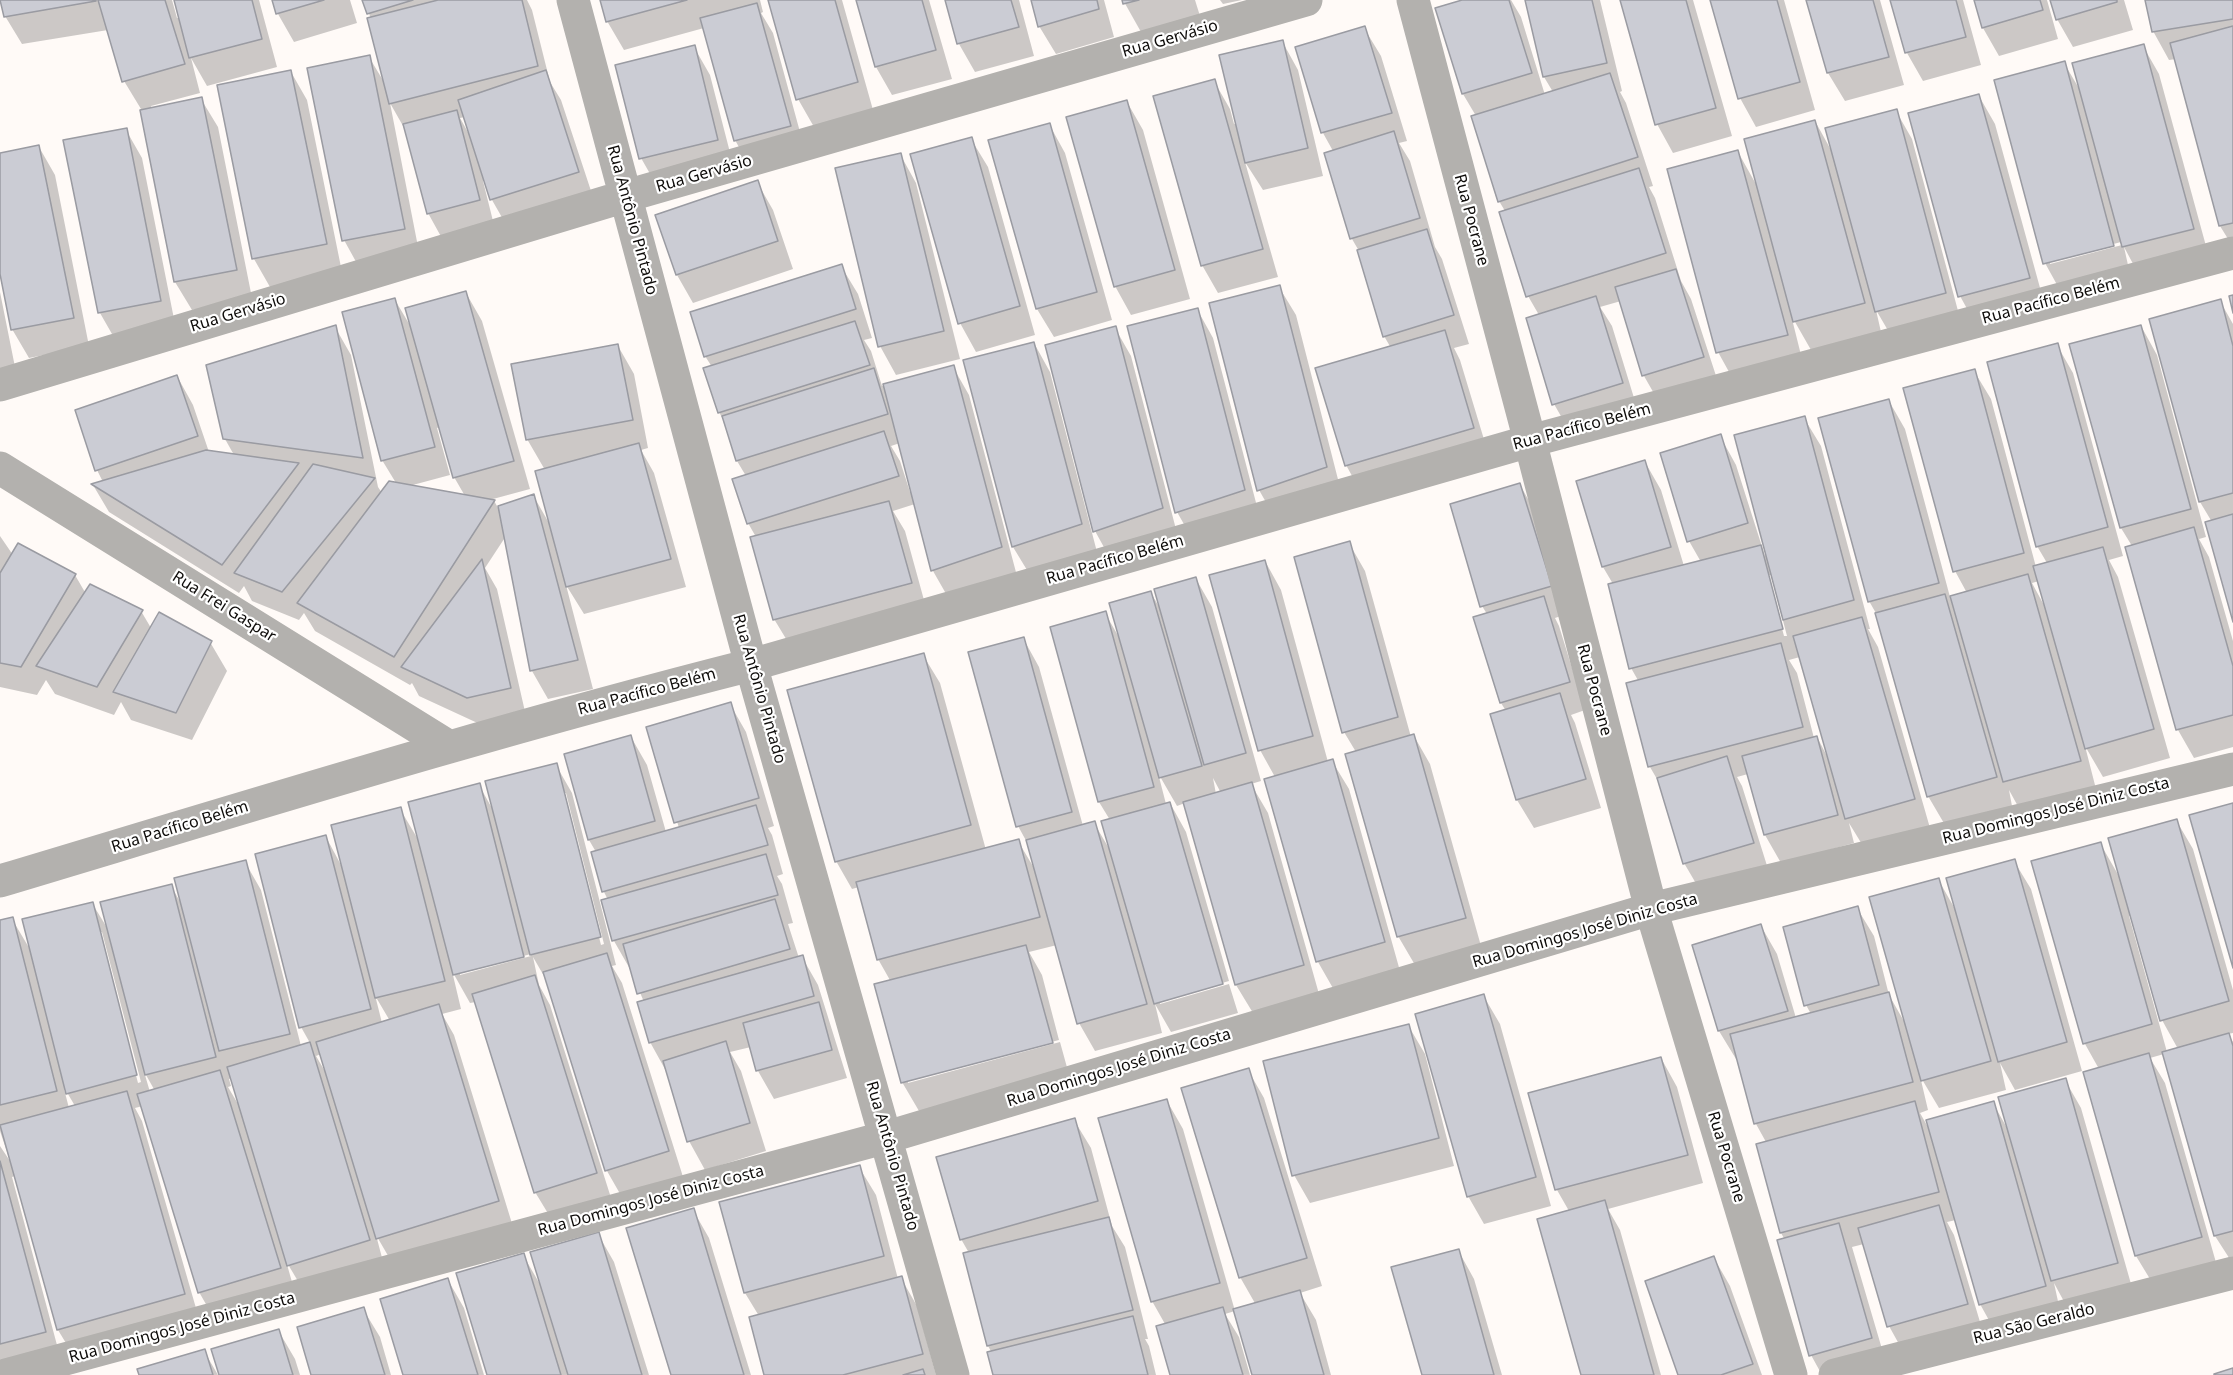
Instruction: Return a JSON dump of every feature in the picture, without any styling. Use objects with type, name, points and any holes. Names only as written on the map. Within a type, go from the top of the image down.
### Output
[{"type":"street","name":"Rua Antônio Pintado","points":[[573,0],[751,665],[953,1375]]},
{"type":"street","name":"Rua Gervásio","points":[[0,385],[626,196],[1305,0]]},
{"type":"street","name":"Rua Pocrane","points":[[1413,0],[1651,909],[1791,1375]]},
{"type":"street","name":"Rua Pacífico Belém","points":[[0,881],[448,746],[627,696],[751,665],[1530,441],[2233,253]]},
{"type":"street","name":"Rua Frei Gaspar","points":[[0,468],[448,746]]},
{"type":"street","name":"Rua Domingos José Diniz Costa","points":[[6,1375],[887,1137],[1651,909],[2233,769]]},
{"type":"street","name":"Rua São Geraldo","points":[[1835,1375],[2233,1273]]},
{"type":"building","points":[[0,0],[96,0],[96,1],[4,17]]},
{"type":"building","points":[[98,0],[165,0],[185,64],[122,82]]},
{"type":"building","points":[[174,0],[252,0],[262,39],[189,58]]},
{"type":"building","points":[[272,0],[324,0],[276,14]]},
{"type":"building","points":[[362,0],[413,0],[367,14]]},
{"type":"building","points":[[438,0],[522,0],[538,66],[389,104],[367,18]]},
{"type":"building","points":[[600,0],[687,0],[606,22]]},
{"type":"building","points":[[768,0],[835,0],[858,82],[796,100]]},
{"type":"building","points":[[856,0],[922,0],[936,50],[875,67]]},
{"type":"building","points":[[945,0],[1011,0],[1019,27],[957,44]]},
{"type":"building","points":[[1031,0],[1097,0],[1099,9],[1038,27]]},
{"type":"building","points":[[1122,0],[1139,0],[1123,4]]},
{"type":"building","points":[[1462,0],[1509,0],[1532,73],[1462,94],[1435,8]]},
{"type":"building","points":[[1525,0],[1592,0],[1607,63],[1543,77]]},
{"type":"building","points":[[1620,0],[1686,0],[1716,108],[1655,125]]},
{"type":"building","points":[[1710,0],[1777,0],[1800,82],[1738,99]]},
{"type":"building","points":[[1806,0],[1873,0],[1889,57],[1827,73]]},
{"type":"building","points":[[1890,0],[1956,0],[1966,37],[1905,53]]},
{"type":"building","points":[[1974,0],[2040,0],[2043,10],[1982,28]]},
{"type":"building","points":[[2050,0],[2117,0],[2117,2],[2056,20]]},
{"type":"building","points":[[2145,0],[2233,0],[2233,19],[2152,32]]},
{"type":"building","points":[[757,3],[791,126],[734,141],[700,18]]},
{"type":"building","points":[[1365,26],[1392,113],[1321,133],[1295,47]]},
{"type":"building","points":[[2233,26],[2233,223],[2219,226],[2170,43]]},
{"type":"building","points":[[1283,40],[1308,148],[1245,163],[1219,55]]},
{"type":"building","points":[[2144,44],[2194,229],[2122,247],[2072,63]]},
{"type":"building","points":[[695,45],[718,140],[639,159],[615,65]]},
{"type":"building","points":[[370,55],[405,229],[342,241],[307,68]]},
{"type":"building","points":[[2065,61],[2114,246],[2043,264],[1994,80]]},
{"type":"building","points":[[291,70],[327,244],[252,259],[217,85]]},
{"type":"building","points":[[546,70],[579,172],[490,200],[458,100]]},
{"type":"building","points":[[1610,73],[1638,157],[1498,202],[1471,116]]},
{"type":"building","points":[[1215,79],[1263,249],[1201,266],[1153,96]]},
{"type":"building","points":[[1979,94],[2030,278],[1958,297],[1908,113]]},
{"type":"building","points":[[202,97],[237,270],[174,282],[140,110]]},
{"type":"building","points":[[1127,100],[1175,270],[1114,287],[1066,117]]},
{"type":"building","points":[[1897,109],[1946,293],[1875,312],[1825,128]]},
{"type":"building","points":[[457,110],[480,200],[427,214],[403,124]]},
{"type":"building","points":[[1815,120],[1865,303],[1793,322],[1744,139]]},
{"type":"building","points":[[1050,123],[1097,292],[1036,309],[988,140]]},
{"type":"building","points":[[127,128],[161,301],[98,313],[63,140]]},
{"type":"building","points":[[1394,131],[1420,218],[1350,239],[1324,153]]},
{"type":"building","points":[[972,137],[1020,306],[958,324],[910,154]]},
{"type":"building","points":[[39,145],[74,318],[11,330],[0,274],[0,153]]},
{"type":"building","points":[[1738,150],[1788,335],[1716,353],[1667,169]]},
{"type":"building","points":[[901,153],[944,331],[878,347],[835,168]]},
{"type":"building","points":[[1639,168],[1666,253],[1526,297],[1499,212]]},
{"type":"building","points":[[758,180],[778,241],[676,275],[655,215]]},
{"type":"building","points":[[1427,229],[1454,315],[1383,337],[1357,250]]},
{"type":"building","points":[[842,264],[856,309],[704,357],[690,312]]},
{"type":"building","points":[[1676,269],[1704,357],[1642,376],[1615,287]]},
{"type":"building","points":[[1280,285],[1327,467],[1257,491],[1209,303]]},
{"type":"building","points":[[466,291],[514,461],[453,478],[405,308]]},
{"type":"building","points":[[2233,295],[2233,313],[2229,296]]},
{"type":"building","points":[[1596,296],[1623,383],[1552,405],[1526,318]]},
{"type":"building","points":[[395,298],[435,447],[381,461],[342,312]]},
{"type":"building","points":[[2221,299],[2233,346],[2233,493],[2199,502],[2149,319]]},
{"type":"building","points":[[1198,308],[1245,490],[1175,513],[1127,326]]},
{"type":"building","points":[[855,321],[870,365],[718,413],[703,368]]},
{"type":"building","points":[[336,325],[363,458],[223,439],[206,365]]},
{"type":"building","points":[[2141,325],[2191,509],[2120,528],[2069,344]]},
{"type":"building","points":[[1116,326],[1163,508],[1093,532],[1045,345]]},
{"type":"building","points":[[1445,330],[1474,428],[1345,466],[1315,368]]},
{"type":"building","points":[[1034,342],[1082,524],[1012,547],[963,360]]},
{"type":"building","points":[[2058,343],[2108,527],[2036,547],[1987,362]]},
{"type":"building","points":[[618,344],[633,420],[526,440],[511,364]]},
{"type":"building","points":[[954,365],[1002,547],[931,571],[883,384]]},
{"type":"building","points":[[874,368],[888,414],[736,461],[722,416]]},
{"type":"building","points":[[1975,369],[2024,553],[1953,572],[1903,388]]},
{"type":"building","points":[[177,375],[198,436],[95,471],[75,410]]},
{"type":"building","points":[[1889,399],[1939,583],[1868,602],[1818,418]]},
{"type":"building","points":[[1805,416],[1854,600],[1783,620],[1734,435]]},
{"type":"building","points":[[884,431],[899,476],[747,524],[732,479]]},
{"type":"building","points":[[1721,434],[1748,523],[1687,542],[1660,453]]},
{"type":"building","points":[[639,443],[671,559],[566,587],[535,471]]},
{"type":"building","points":[[206,450],[299,463],[222,565],[91,484]]},
{"type":"building","points":[[1645,460],[1671,547],[1602,567],[1576,481]]},
{"type":"building","points":[[313,464],[375,478],[282,592],[234,573]]},
{"type":"building","points":[[389,481],[495,500],[394,657],[297,603]]},
{"type":"building","points":[[1520,483],[1552,586],[1480,607],[1450,504]]},
{"type":"building","points":[[534,494],[578,660],[530,671],[498,506]]},
{"type":"building","points":[[889,501],[912,583],[773,620],[750,537]]},
{"type":"building","points":[[2233,514],[2233,622],[2205,522]]},
{"type":"building","points":[[2194,527],[2233,666],[2233,715],[2176,730],[2125,547]]},
{"type":"building","points":[[1350,541],[1398,717],[1342,733],[1294,557]]},
{"type":"building","points":[[18,543],[76,574],[21,667],[0,663],[0,573]]},
{"type":"building","points":[[1761,545],[1783,629],[1629,669],[1608,584]]},
{"type":"building","points":[[2103,547],[2154,729],[2085,749],[2033,566]]},
{"type":"building","points":[[482,559],[511,688],[467,698],[401,667]]},
{"type":"building","points":[[1265,560],[1313,736],[1258,751],[1209,575]]},
{"type":"building","points":[[2028,574],[2081,761],[2003,782],[1950,596]]},
{"type":"building","points":[[1196,577],[1246,753],[1204,765],[1154,589]]},
{"type":"building","points":[[90,584],[143,610],[97,687],[36,666]]},
{"type":"building","points":[[1151,591],[1202,766],[1159,778],[1109,603]]},
{"type":"building","points":[[1945,594],[1997,777],[1927,797],[1875,613]]},
{"type":"building","points":[[1544,596],[1570,682],[1500,703],[1473,617]]},
{"type":"building","points":[[1106,611],[1154,787],[1098,802],[1050,627]]},
{"type":"building","points":[[159,612],[212,641],[176,713],[113,692]]},
{"type":"building","points":[[1862,617],[1915,799],[1845,819],[1793,636]]},
{"type":"building","points":[[1024,637],[1072,812],[1016,827],[968,652]]},
{"type":"building","points":[[1781,643],[1803,727],[1648,767],[1626,683]]},
{"type":"building","points":[[924,653],[971,825],[835,862],[787,690]]},
{"type":"building","points":[[1560,693],[1586,779],[1516,800],[1490,714]]},
{"type":"building","points":[[731,702],[759,798],[674,823],[646,727]]},
{"type":"building","points":[[1414,734],[1466,918],[1397,937],[1345,754]]},
{"type":"building","points":[[631,735],[655,821],[588,840],[564,754]]},
{"type":"building","points":[[1817,736],[1838,815],[1764,835],[1742,756]]},
{"type":"building","points":[[1727,756],[1754,843],[1683,864],[1657,778]]},
{"type":"building","points":[[1333,759],[1385,942],[1316,962],[1264,779]]},
{"type":"building","points":[[557,763],[601,937],[530,955],[485,781]]},
{"type":"building","points":[[1252,782],[1304,965],[1235,985],[1183,802]]},
{"type":"building","points":[[480,783],[524,957],[453,975],[408,802]]},
{"type":"building","points":[[1170,802],[1223,984],[1154,1004],[1101,821]]},
{"type":"building","points":[[2233,803],[2233,968],[2189,815]]},
{"type":"building","points":[[756,805],[768,845],[602,892],[591,852]]},
{"type":"building","points":[[401,807],[445,981],[375,998],[331,825]]},
{"type":"building","points":[[2177,819],[2229,1001],[2160,1021],[2108,838]]},
{"type":"building","points":[[1095,821],[1147,1004],[1077,1024],[1026,840]]},
{"type":"building","points":[[326,835],[371,1009],[299,1028],[255,854]]},
{"type":"building","points":[[1019,839],[1040,917],[877,960],[856,882]]},
{"type":"building","points":[[2101,842],[2152,1024],[2083,1044],[2031,861]]},
{"type":"building","points":[[766,854],[778,895],[612,941],[601,900]]},
{"type":"building","points":[[2015,859],[2067,1042],[1998,1062],[1946,878]]},
{"type":"building","points":[[246,860],[290,1034],[219,1051],[174,878]]},
{"type":"building","points":[[1939,878],[1991,1061],[1921,1081],[1869,897]]},
{"type":"building","points":[[172,884],[216,1057],[145,1075],[100,902]]},
{"type":"building","points":[[775,899],[790,949],[637,994],[623,944]]},
{"type":"building","points":[[93,902],[137,1075],[66,1094],[22,919]]},
{"type":"building","points":[[1858,906],[1879,985],[1804,1006],[1783,927]]},
{"type":"building","points":[[13,917],[57,1091],[0,1105],[0,920]]},
{"type":"building","points":[[1761,924],[1788,1011],[1718,1031],[1692,945]]},
{"type":"building","points":[[1026,945],[1053,1043],[901,1083],[874,984]]},
{"type":"building","points":[[607,953],[669,1151],[605,1171],[543,972]]},
{"type":"building","points":[[803,955],[814,996],[649,1043],[637,1002]]},
{"type":"building","points":[[535,975],[597,1173],[534,1193],[472,994]]},
{"type":"building","points":[[1889,992],[1913,1082],[1754,1124],[1730,1034]]},
{"type":"building","points":[[1484,994],[1536,1177],[1467,1197],[1415,1014]]},
{"type":"building","points":[[819,1002],[832,1050],[756,1071],[743,1023]]},
{"type":"building","points":[[439,1004],[499,1201],[376,1239],[316,1042]]},
{"type":"building","points":[[1409,1024],[1439,1138],[1292,1176],[1263,1061]]},
{"type":"building","points":[[2229,1033],[2233,1046],[2233,1231],[2214,1236],[2162,1052]]},
{"type":"building","points":[[726,1041],[750,1123],[687,1142],[663,1061]]},
{"type":"building","points":[[310,1042],[370,1240],[287,1266],[227,1067]]},
{"type":"building","points":[[2149,1053],[2202,1237],[2135,1256],[2083,1072]]},
{"type":"building","points":[[1661,1057],[1688,1155],[1555,1190],[1528,1093]]},
{"type":"building","points":[[1249,1068],[1307,1258],[1239,1278],[1181,1088]]},
{"type":"building","points":[[220,1070],[281,1268],[198,1293],[137,1094]]},
{"type":"building","points":[[2066,1078],[2118,1263],[2051,1281],[1998,1097]]},
{"type":"building","points":[[127,1091],[185,1294],[57,1330],[0,1125]]},
{"type":"building","points":[[1167,1099],[1220,1283],[1151,1302],[1098,1118]]},
{"type":"building","points":[[1915,1101],[1939,1192],[1780,1233],[1756,1144]]},
{"type":"building","points":[[1994,1101],[2046,1286],[1979,1305],[1926,1120]]},
{"type":"building","points":[[1075,1118],[1098,1201],[960,1240],[936,1157]]},
{"type":"building","points":[[0,1161],[46,1332],[0,1344]]},
{"type":"building","points":[[860,1165],[884,1256],[744,1293],[719,1202]]},
{"type":"building","points":[[1605,1200],[1654,1375],[1581,1375],[1537,1219]]},
{"type":"building","points":[[1939,1205],[1968,1304],[1887,1327],[1858,1228]]},
{"type":"building","points":[[694,1208],[744,1375],[671,1375],[626,1228]]},
{"type":"building","points":[[1109,1217],[1133,1310],[987,1346],[963,1253]]},
{"type":"building","points":[[1839,1223],[1872,1338],[1809,1356],[1777,1240]]},
{"type":"building","points":[[599,1232],[642,1375],[568,1375],[530,1252]]},
{"type":"building","points":[[1459,1249],[1494,1375],[1422,1375],[1391,1267]]},
{"type":"building","points":[[524,1253],[561,1375],[487,1375],[456,1273]]},
{"type":"building","points":[[1714,1256],[1753,1364],[1721,1375],[1678,1375],[1645,1281]]},
{"type":"building","points":[[902,1276],[923,1354],[843,1375],[764,1375],[749,1317]]},
{"type":"building","points":[[448,1278],[478,1375],[403,1375],[380,1299]]},
{"type":"building","points":[[1300,1290],[1324,1375],[1252,1375],[1233,1309]]},
{"type":"building","points":[[364,1307],[385,1375],[311,1375],[297,1327]]},
{"type":"building","points":[[1223,1307],[1243,1375],[1170,1375],[1156,1326]]},
{"type":"building","points":[[1133,1316],[1148,1375],[993,1375],[987,1352]]},
{"type":"building","points":[[279,1329],[293,1375],[219,1375],[211,1349]]},
{"type":"building","points":[[205,1349],[213,1375],[139,1375],[137,1369]]},
{"type":"building","points":[[2233,1368],[2233,1375],[2214,1375],[2214,1374]]},
{"type":"building","points":[[923,1369],[925,1375],[903,1375]]}]
